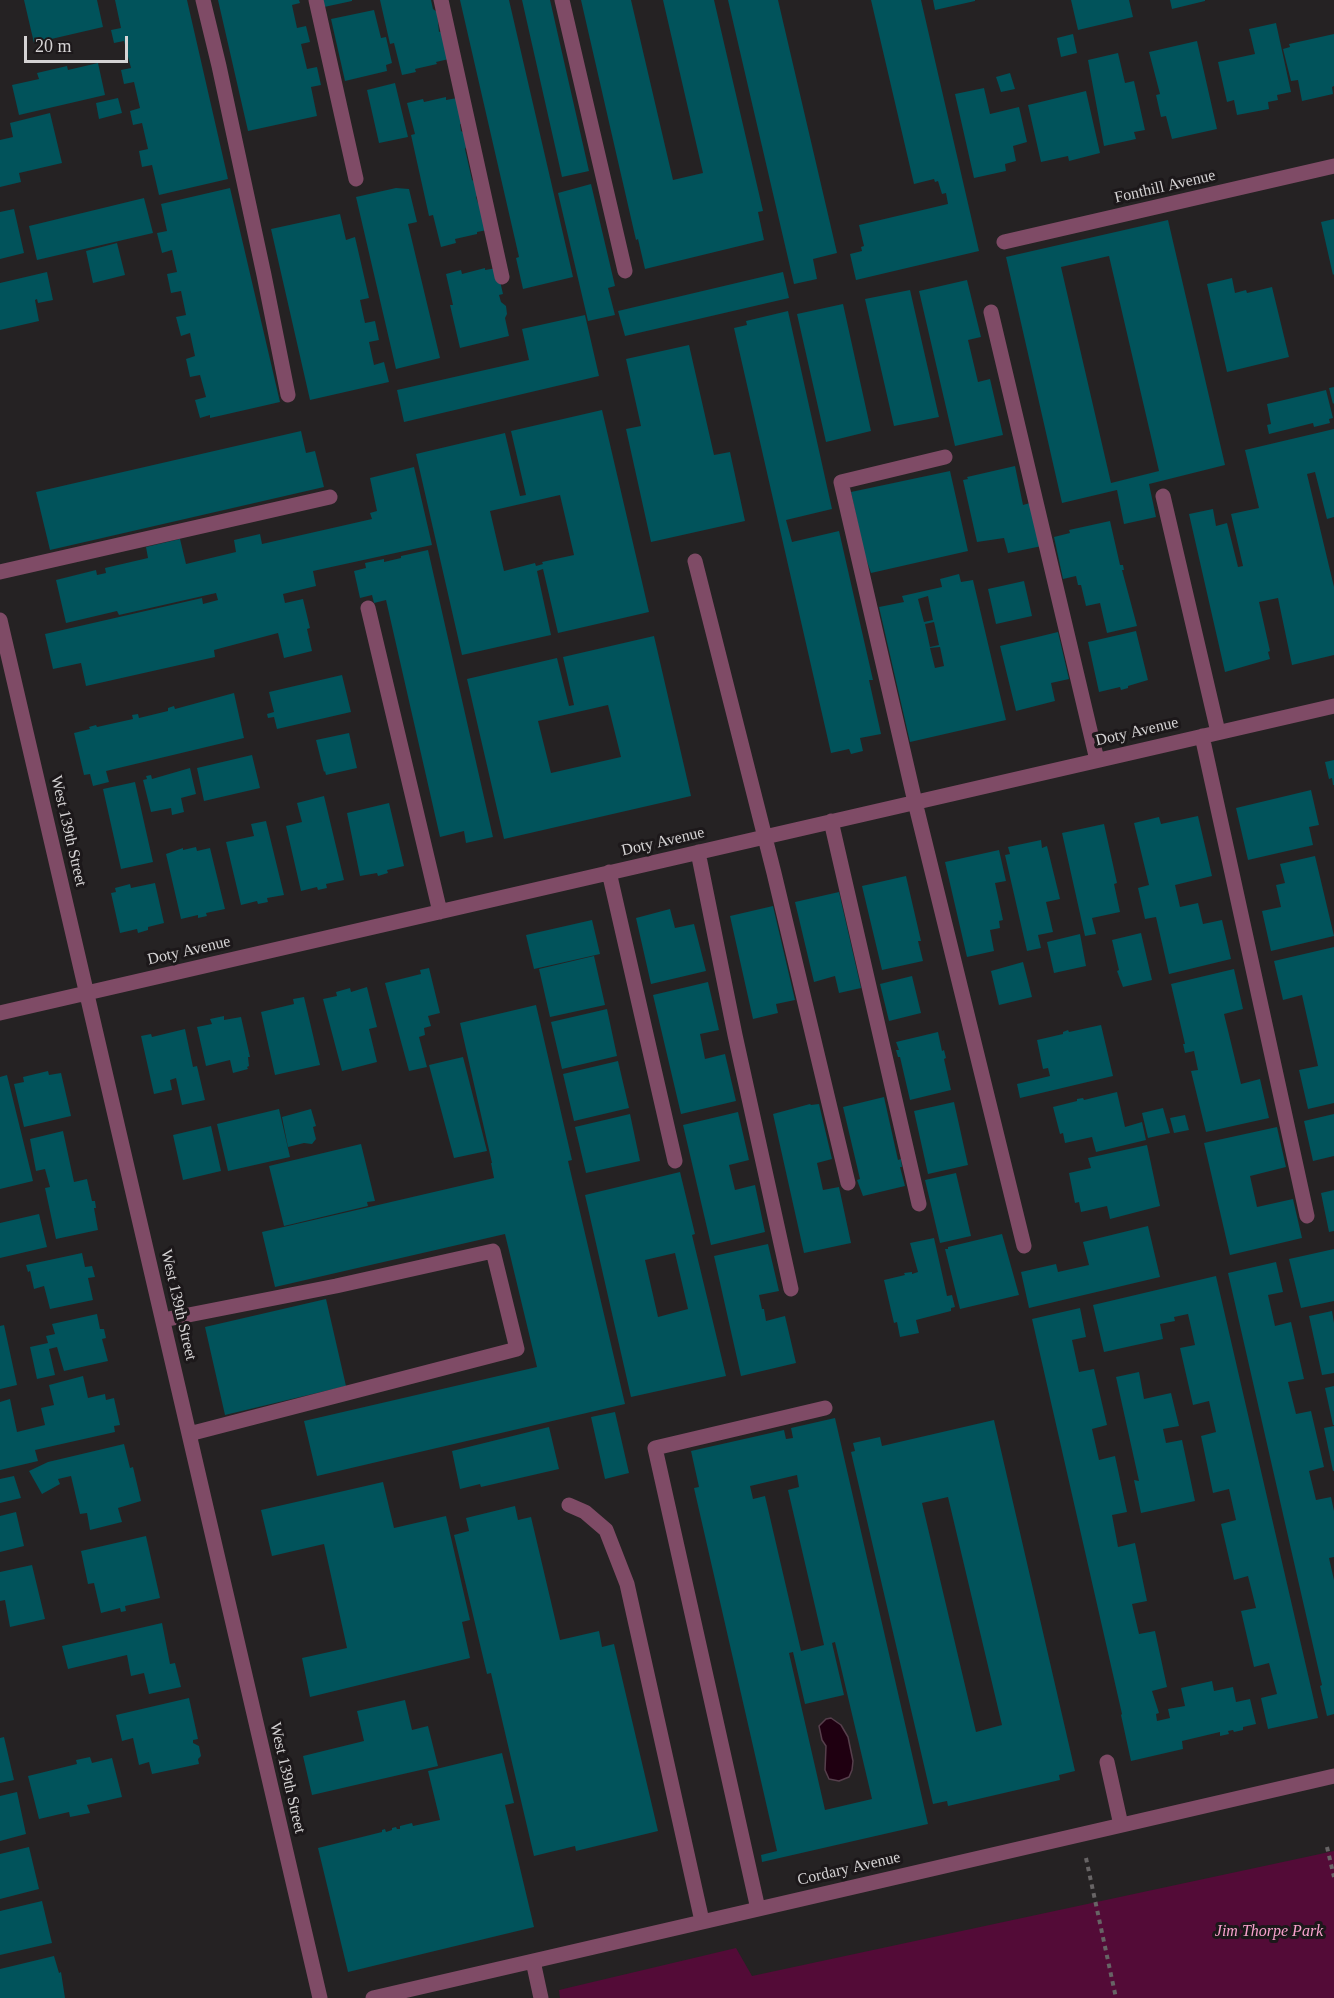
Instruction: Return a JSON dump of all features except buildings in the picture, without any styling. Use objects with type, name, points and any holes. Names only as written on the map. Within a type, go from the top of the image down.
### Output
[{"type":"street","points":[[203,0],[288,395]]},
{"type":"street","points":[[316,0],[356,179]]},
{"type":"street","points":[[441,0],[502,277]]},
{"type":"street","points":[[562,0],[625,272]]},
{"type":"street","name":"Fonthill Avenue","points":[[1004,242],[1334,166]]},
{"type":"street","points":[[991,312],[1097,760]]},
{"type":"street","points":[[945,457],[841,482],[915,802],[1024,1246]]},
{"type":"street","points":[[1163,496],[1218,732]]},
{"type":"street","points":[[0,572],[330,497]]},
{"type":"street","points":[[695,561],[848,1183]]},
{"type":"street","points":[[368,608],[440,912]]},
{"type":"street","name":"West 139th Street","points":[[0,620],[320,1998]]},
{"type":"street","name":"Doty Avenue","points":[[0,1013],[1334,706]]},
{"type":"street","points":[[1202,736],[1307,1216]]},
{"type":"street","points":[[831,821],[919,1204]]},
{"type":"street","points":[[698,852],[735,1035],[791,1289]]},
{"type":"street","points":[[609,872],[675,1161]]},
{"type":"street","points":[[163,1320],[336,1286],[494,1251],[517,1349],[189,1434]]},
{"type":"street","points":[[758,1909],[655,1448],[825,1408]]},
{"type":"street","points":[[569,1505],[585,1512],[606,1530],[627,1584],[702,1922]]},
{"type":"street","points":[[1107,1762],[1121,1825]]},
{"type":"street","name":"Cordary Avenue","points":[[373,1998],[1334,1776]]},
{"type":"street","points":[[533,1961],[541,1998]]},
{"type":"path","points":[[1327,1847],[1334,1877]]},
{"type":"path","points":[[1088,1866],[1116,1998]]},
{"type":"green space","name":"Jim Thorpe Park","points":[[1334,1851],[1334,1998],[560,1998],[559,1990],[736,1948],[752,1976]]},
{"type":"shaded area","points":[[831,1718],[841,1725],[848,1737],[853,1761],[849,1777],[839,1781],[829,1779],[825,1770],[826,1746],[819,1726],[826,1719]]}]
